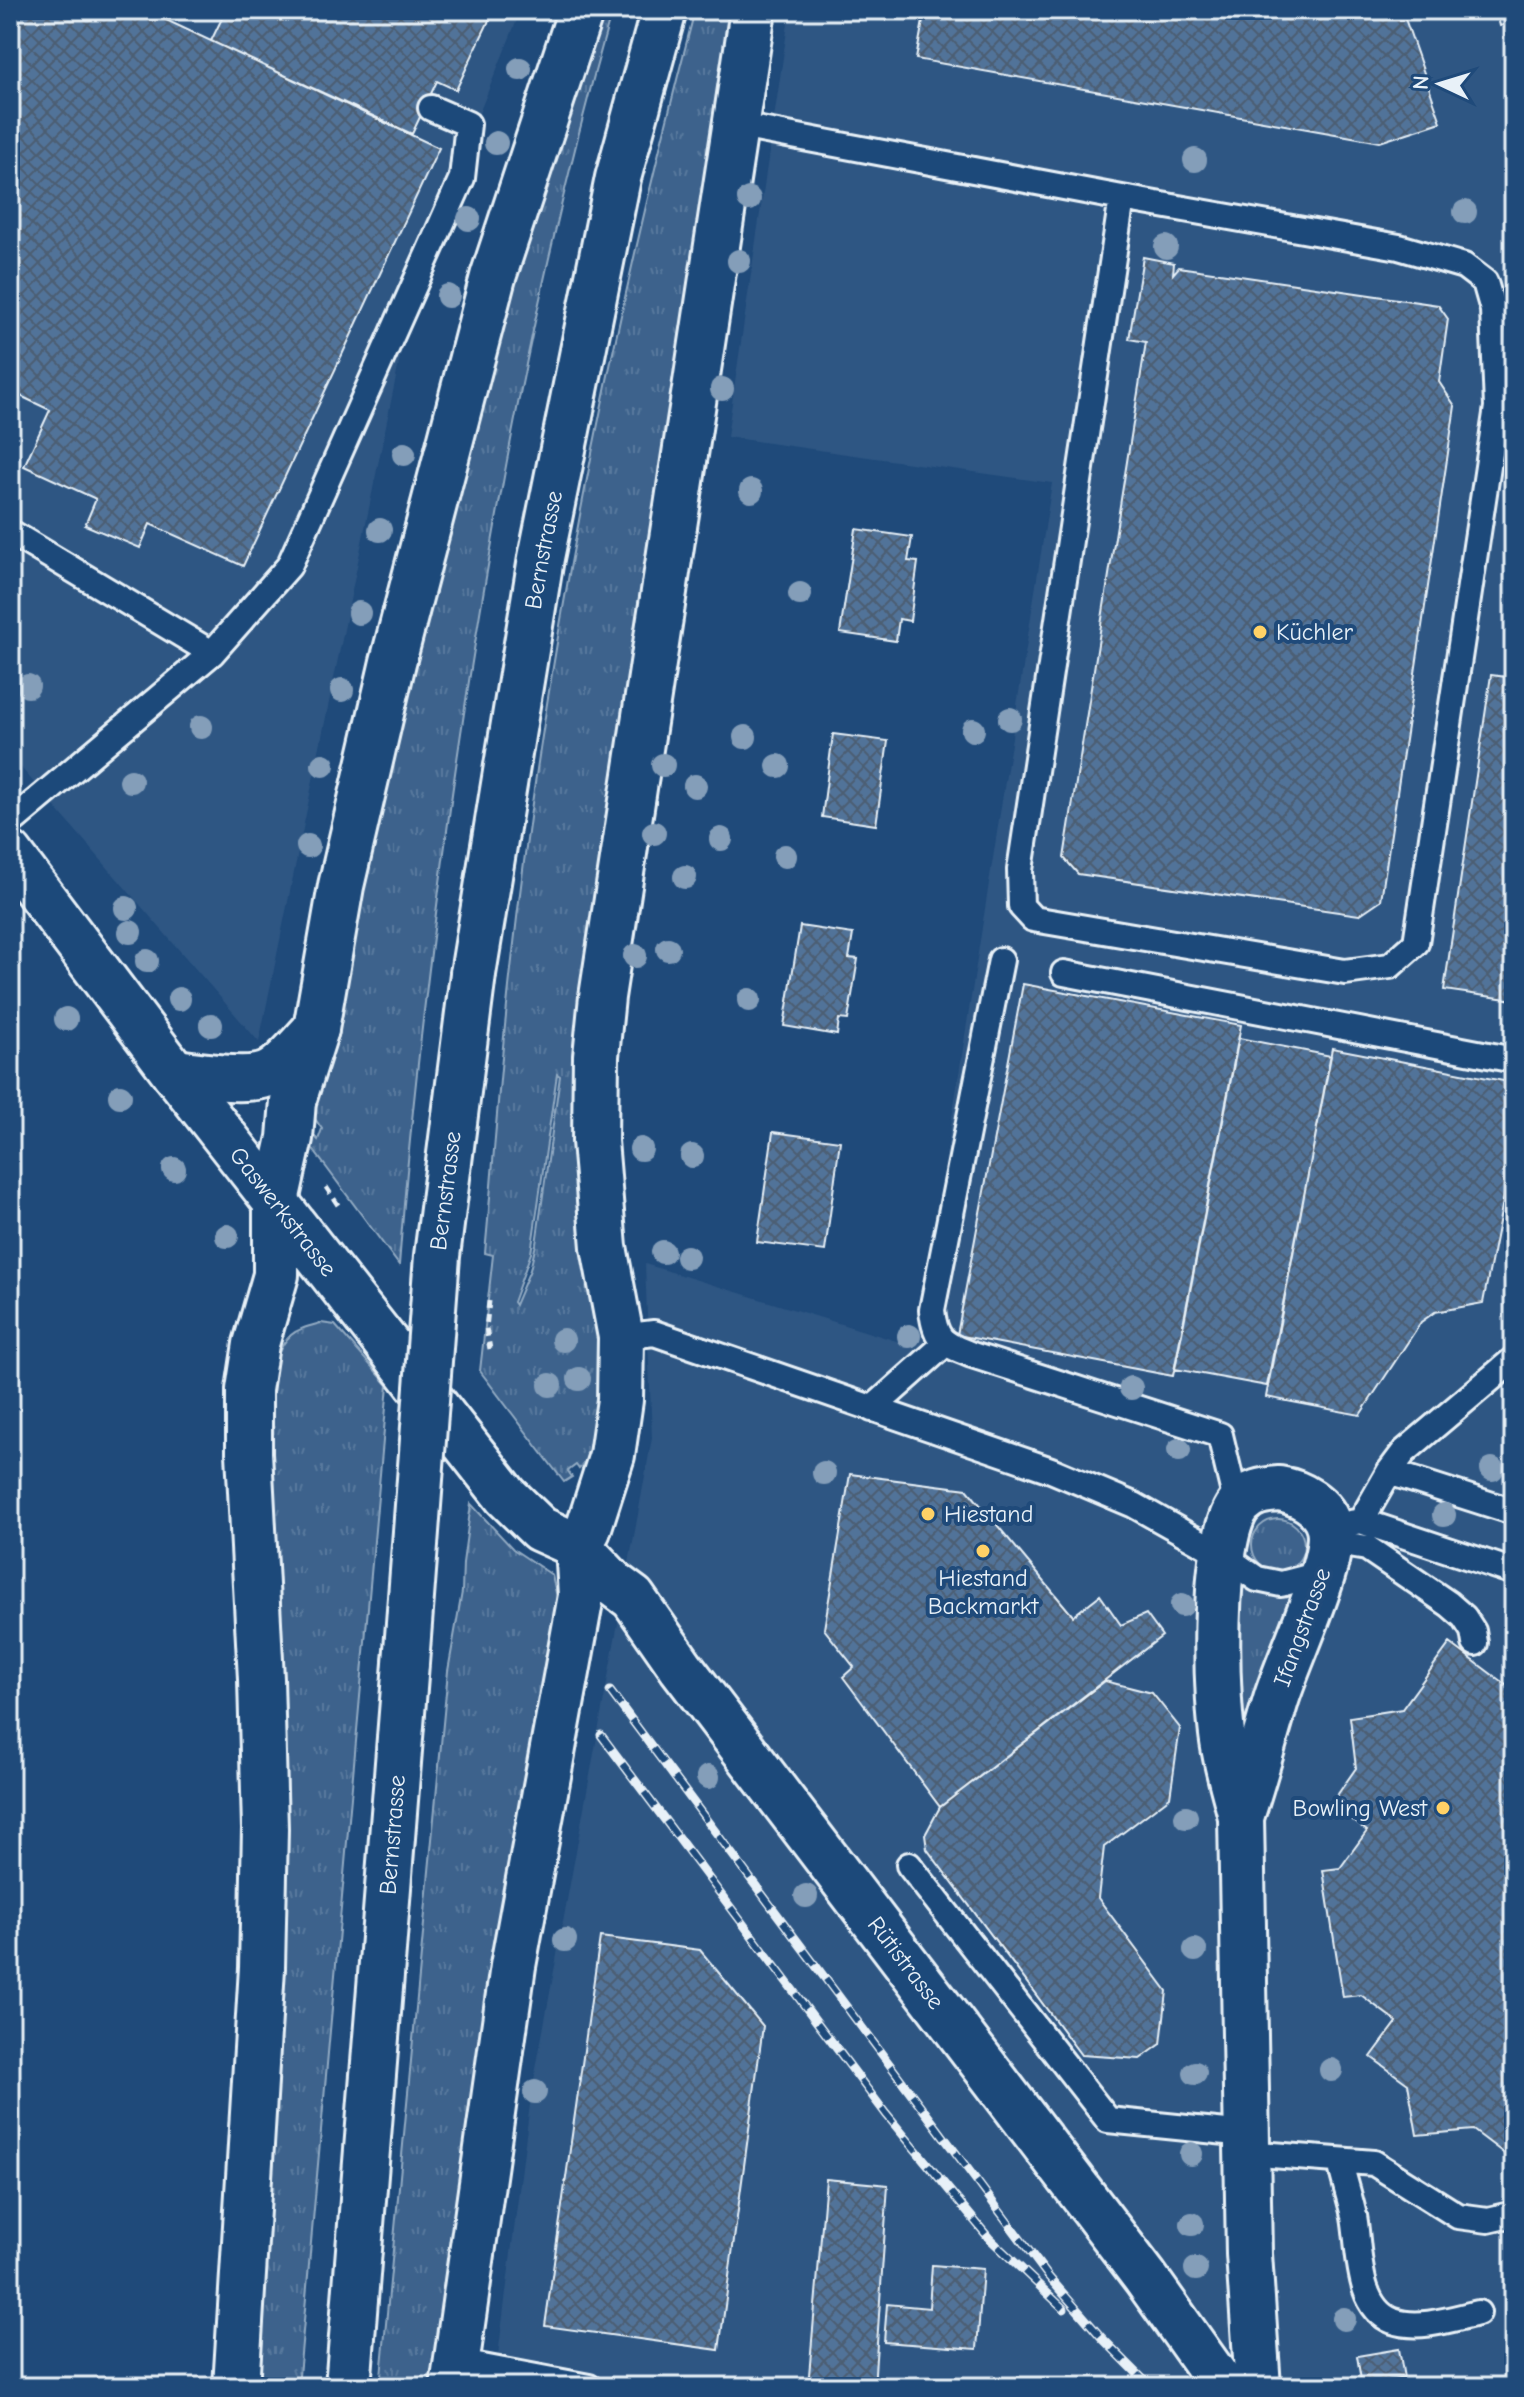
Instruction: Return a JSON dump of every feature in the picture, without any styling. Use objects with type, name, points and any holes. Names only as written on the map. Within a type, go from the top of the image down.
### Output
[{"type":"street","points":[[236,2387],[262,1968],[265,1829],[249,1390],[256,1344],[276,1275],[276,1201],[290,1138],[293,1101],[316,1029],[341,886],[393,662],[493,277],[581,10]]},
{"type":"street","name":"Bernstrasse","points":[[348,2387],[437,1256],[473,974],[541,558],[618,178],[664,10]]},
{"type":"street","points":[[454,2375],[513,1966],[581,1596],[578,1546],[588,1530],[612,1455],[620,1400],[621,1337],[604,1247],[595,1141],[596,1056],[602,997],[753,10]]},
{"type":"street","name":"Gaswerkstrasse","points":[[10,854],[174,1072],[506,1496],[540,1529],[578,1546]]},
{"type":"street","points":[[174,1072],[230,1077],[273,1072],[316,1029]]},
{"type":"street","points":[[1237,1506],[1253,1493],[1279,1489],[1291,1491],[1317,1506],[1336,1541]]},
{"type":"street","name":"Ifangstrasse","points":[[1237,1506],[1223,1555],[1218,1590],[1222,1735],[1241,1817],[1247,2143]]},
{"type":"street","name":"Ifangstrasse","points":[[1241,1817],[1276,1699],[1336,1541]]},
{"type":"street","name":"Rütistrasse","points":[[578,1546],[614,1584],[633,1598],[681,1667],[1145,2277],[1223,2387]]},
{"type":"street","points":[[1247,2143],[1249,2254],[1258,2387]]},
{"type":"lane","points":[[10,823],[212,653],[289,566],[462,178],[468,124],[431,108]]},
{"type":"lane","points":[[734,125],[1399,247],[1464,266],[1485,282],[1493,310],[1497,407],[1416,943],[1390,966],[1345,972],[1033,919],[1021,906],[1020,870],[1122,198]]},
{"type":"lane","points":[[10,532],[212,653]]},
{"type":"lane","points":[[1001,960],[932,1310],[934,1328],[945,1344],[1220,1435],[1237,1506]]},
{"type":"lane","points":[[1064,973],[1514,1060]]},
{"type":"lane","points":[[621,1337],[654,1333],[1051,1470],[1134,1505],[1223,1555],[1257,1579],[1274,1584],[1290,1583],[1336,1541],[1404,1452],[1514,1359]]},
{"type":"lane","points":[[872,1409],[945,1344]]},
{"type":"lane","points":[[1389,1472],[1514,1512]]},
{"type":"lane","points":[[1336,1541],[1514,1572]]},
{"type":"lane","points":[[1336,1541],[1367,1548],[1417,1581],[1464,1617],[1473,1631],[1475,1643]]},
{"type":"lane","points":[[909,1865],[1108,2120],[1340,2162],[1374,2163],[1458,2216],[1488,2220],[1514,2214]]},
{"type":"lane","points":[[1340,2162],[1353,2214],[1364,2285],[1380,2314],[1395,2322],[1413,2324],[1478,2313]]},
{"type":"lane","points":[[454,2375],[589,2387]]},
{"type":"path","points":[[489,1301],[486,1328],[490,1349]]},
{"type":"shaded area","points":[[10,10],[521,10],[421,256],[259,1042],[10,755]]},
{"type":"shaded area","points":[[790,10],[1514,10],[1514,2387],[494,2387],[531,2096],[652,1438],[645,1264],[916,1347],[1052,483],[727,437]]},
{"type":"green space","points":[[594,10],[612,10],[539,301],[500,498],[467,695],[429,971],[399,1265],[306,1140],[308,1130],[318,1140],[322,1129],[311,1113],[485,350]]},
{"type":"green space","points":[[695,10],[734,10],[596,912],[604,1339],[597,1421],[587,1459],[579,1469],[576,1465],[568,1471],[572,1477],[564,1482],[480,1371],[493,1255],[485,1253],[511,969],[543,727],[585,486],[665,128]],"holes":[[[557,1074],[560,1076],[536,1244],[530,1270],[515,1305],[513,1302],[531,1253]]]},
{"type":"green space","points":[[321,1323],[335,1325],[388,1385],[298,2387],[253,2387],[268,1399],[275,1362],[282,1347],[294,1333]]},
{"type":"green space","points":[[471,1504],[513,1549],[552,1575],[559,1606],[438,2387],[380,2387],[448,1671],[462,1592]]},
{"type":"green space","points":[[1278,1519],[1296,1527],[1304,1545],[1296,1563],[1278,1571],[1260,1563],[1252,1545],[1260,1527]]},
{"type":"green space","points":[[1239,1587],[1275,1595],[1296,1593],[1249,1734],[1239,1737]]},
{"type":"building","points":[[10,10],[145,10],[439,148],[243,566],[150,524],[140,548],[85,525],[96,499],[24,466],[50,410],[10,391]]},
{"type":"building","points":[[226,10],[494,10],[456,90],[437,81],[412,134],[211,41]]},
{"type":"building","points":[[925,10],[1402,10],[1441,122],[1380,142],[916,59]]},
{"type":"building","points":[[1496,10],[1514,10],[1514,22],[1500,26]]},
{"type":"building","name":"Küchler","points":[[1143,257],[1174,263],[1173,274],[1179,267],[1438,305],[1448,319],[1439,382],[1455,406],[1381,900],[1359,915],[1078,874],[1064,858],[1146,342],[1129,339]]},
{"type":"building","points":[[856,529],[912,537],[908,561],[918,562],[910,621],[899,619],[896,641],[840,633]]},
{"type":"building","points":[[1491,675],[1514,678],[1514,1000],[1444,990]]},
{"type":"building","points":[[833,734],[888,741],[876,825],[822,817]]},
{"type":"building","points":[[800,926],[853,934],[849,958],[858,959],[848,1020],[839,1019],[837,1035],[784,1026]]},
{"type":"building","points":[[1023,984],[1241,1025],[1173,1376],[957,1335]]},
{"type":"building","points":[[1239,1038],[1331,1056],[1267,1386],[1175,1369]]},
{"type":"building","points":[[1332,1048],[1514,1083],[1514,1146],[1483,1303],[1435,1312],[1421,1322],[1360,1415],[1266,1397]]},
{"type":"building","points":[[773,1132],[840,1141],[825,1251],[757,1242]]},
{"type":"building","points":[[850,1474],[967,1489],[1073,1616],[1100,1595],[1121,1625],[1146,1614],[1162,1636],[940,1807],[843,1677],[854,1667],[824,1629]]},
{"type":"building","points":[[1450,1643],[1514,1691],[1514,2161],[1473,2130],[1417,2135],[1408,2084],[1371,2057],[1397,2022],[1361,1995],[1343,1997],[1323,1870],[1340,1868],[1367,1831],[1331,1804],[1356,1768],[1350,1717],[1402,1709]]},
{"type":"building","points":[[1105,1681],[1152,1693],[1180,1728],[1170,1797],[1104,1847],[1098,1898],[1167,1991],[1161,2044],[1140,2059],[1081,2055],[927,1849],[925,1835],[940,1807]]},
{"type":"building","points":[[600,1937],[700,1950],[763,2026],[719,2350],[545,2326]]},
{"type":"building","points":[[826,2179],[888,2185],[874,2387],[808,2387]]},
{"type":"building","points":[[932,2265],[983,2269],[977,2349],[884,2342],[887,2304],[929,2308]]},
{"type":"building","points":[[1399,2349],[1404,2378],[1362,2386],[1357,2356]]},
{"type":"building","points":[[898,2385],[948,2387],[897,2387]]},
{"type":"railway","points":[[610,1691],[1048,2276],[1102,2338],[1151,2387]]},
{"type":"railway","points":[[601,1735],[886,2114],[989,2238],[1064,2309]]},
{"type":"place","name":"Küchler","points":[[1260,632]]},
{"type":"place","name":"Hiestand","points":[[928,1514]]},
{"type":"place","name":"Hiestand Backmarkt","points":[[983,1551]]},
{"type":"place","name":"Bowling West","points":[[1443,1808]]}]
